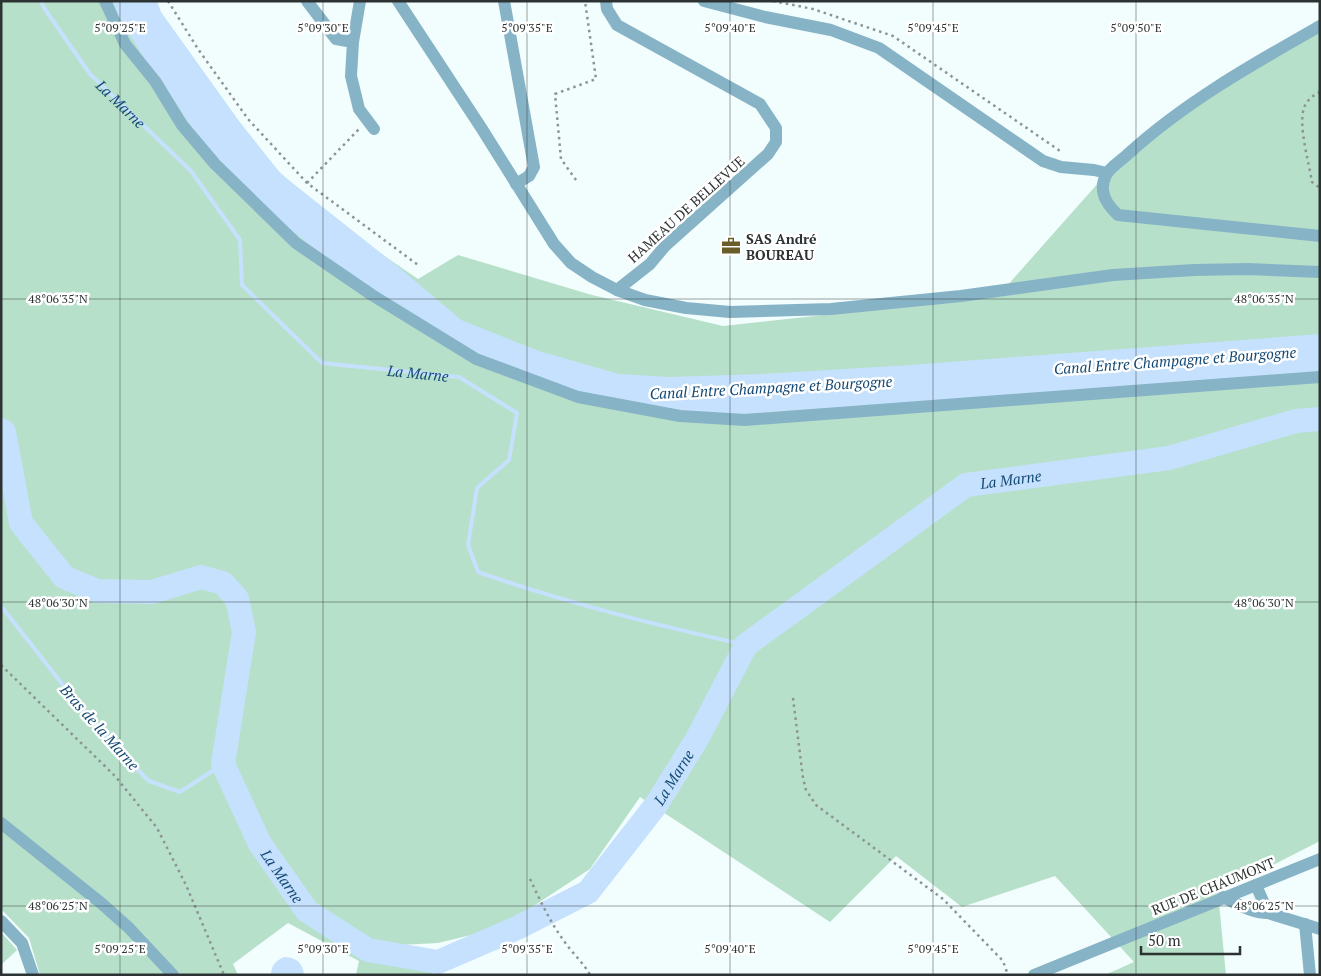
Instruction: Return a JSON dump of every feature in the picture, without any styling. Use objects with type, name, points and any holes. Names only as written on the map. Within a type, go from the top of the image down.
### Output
[{"type":"street","points":[[105,1],[125,44],[155,80],[182,125],[215,164],[296,243],[372,295],[476,359],[578,396],[680,416],[745,420],[1320,377]]},
{"type":"street","points":[[308,1],[336,39],[353,42]]},
{"type":"street","points":[[360,1],[353,42],[351,76],[359,109],[371,124]]},
{"type":"street","points":[[398,1],[482,129],[554,244],[572,264],[592,278],[645,300],[686,308],[730,312],[831,309],[961,296],[1113,275],[1248,269],[1320,272]]},
{"type":"street","points":[[504,1],[534,167],[529,176],[516,184]]},
{"type":"street","name":"HAMEAU DE BELLEVUE","points":[[606,1],[607,9],[617,25],[760,104],[776,128],[776,142],[768,154],[665,246],[650,264],[617,290]]},
{"type":"street","points":[[704,1],[765,17],[831,30],[879,48],[1043,161],[1061,167],[1107,173]]},
{"type":"street","points":[[1320,26],[1212,90],[1143,141],[1107,173],[1103,184],[1103,194],[1108,205],[1118,215],[1320,236]]},
{"type":"street","points":[[1,823],[101,903],[129,928],[173,975]]},
{"type":"street","name":"RUE DE CHAUMONT","points":[[1034,975],[1320,859]]},
{"type":"street","points":[[1256,885],[1268,912]]},
{"type":"street","points":[[1223,898],[1245,908],[1268,912],[1320,929]]},
{"type":"street","points":[[1,920],[22,943],[33,975]]},
{"type":"street","points":[[1305,924],[1310,975]]},
{"type":"path","points":[[168,1],[198,49],[248,119],[307,183],[418,265]]},
{"type":"path","points":[[576,180],[561,158],[555,94],[596,79],[586,1]]},
{"type":"path","points":[[1320,92],[1312,96],[1304,107],[1302,124],[1312,182],[1320,188]]},
{"type":"path","points":[[307,183],[371,124]]},
{"type":"path","points":[[1,665],[115,776],[157,828],[186,886],[224,975]]},
{"type":"path","points":[[793,698],[803,778],[806,790],[816,805],[943,899],[1003,961],[1008,975]]},
{"type":"path","points":[[530,879],[564,942],[583,962],[590,975]]},
{"type":"green space","points":[[1,1],[134,1],[235,131],[329,218],[418,279],[458,255],[592,295],[723,326],[998,296],[1107,173],[1143,141],[1320,26],[1320,841],[1218,893],[1226,975],[1105,975],[1134,962],[1055,876],[962,907],[896,856],[830,922],[640,797],[590,869],[500,928],[438,943],[400,945],[434,975],[356,975],[359,961],[288,923],[233,964],[238,975],[40,975],[29,938],[1,909]]},
{"type":"green space","points":[[1,932],[17,950],[1,965]]},
{"type":"water","name":"Canal Entre Champagne et Bourgogne","points":[[113,1],[157,1],[161,12],[239,121],[281,174],[401,269],[461,320],[539,351],[619,374],[669,377],[762,374],[910,365],[1320,334],[1320,371],[1004,397],[709,416],[598,398],[495,362],[440,334],[327,259],[274,216],[230,173],[193,129],[142,55],[117,14]]},
{"type":"water","points":[[284,957],[292,958],[298,962],[302,967],[304,975],[271,975],[274,964]]},
{"type":"waterway","name":"La Marne","points":[[41,1],[90,74],[191,171],[240,240],[242,285],[322,363],[459,377],[517,413],[509,460],[477,488],[468,545],[478,572],[544,594],[611,613],[746,645]]},
{"type":"waterway","name":"La Marne","points":[[1,430],[4,432],[21,523],[64,577],[97,591],[152,592],[201,577],[223,583],[237,599],[244,632],[223,764],[260,844],[307,911],[368,950],[438,962],[517,928],[588,892],[656,805],[697,739],[746,645],[966,485],[1169,458],[1296,421],[1320,419]]},
{"type":"waterway","name":"Bras de la Marne","points":[[1,606],[81,708],[149,781],[180,792],[223,764]]},
{"type":"place","name":"SAS André BOUREAU","points":[[731,246]]}]
